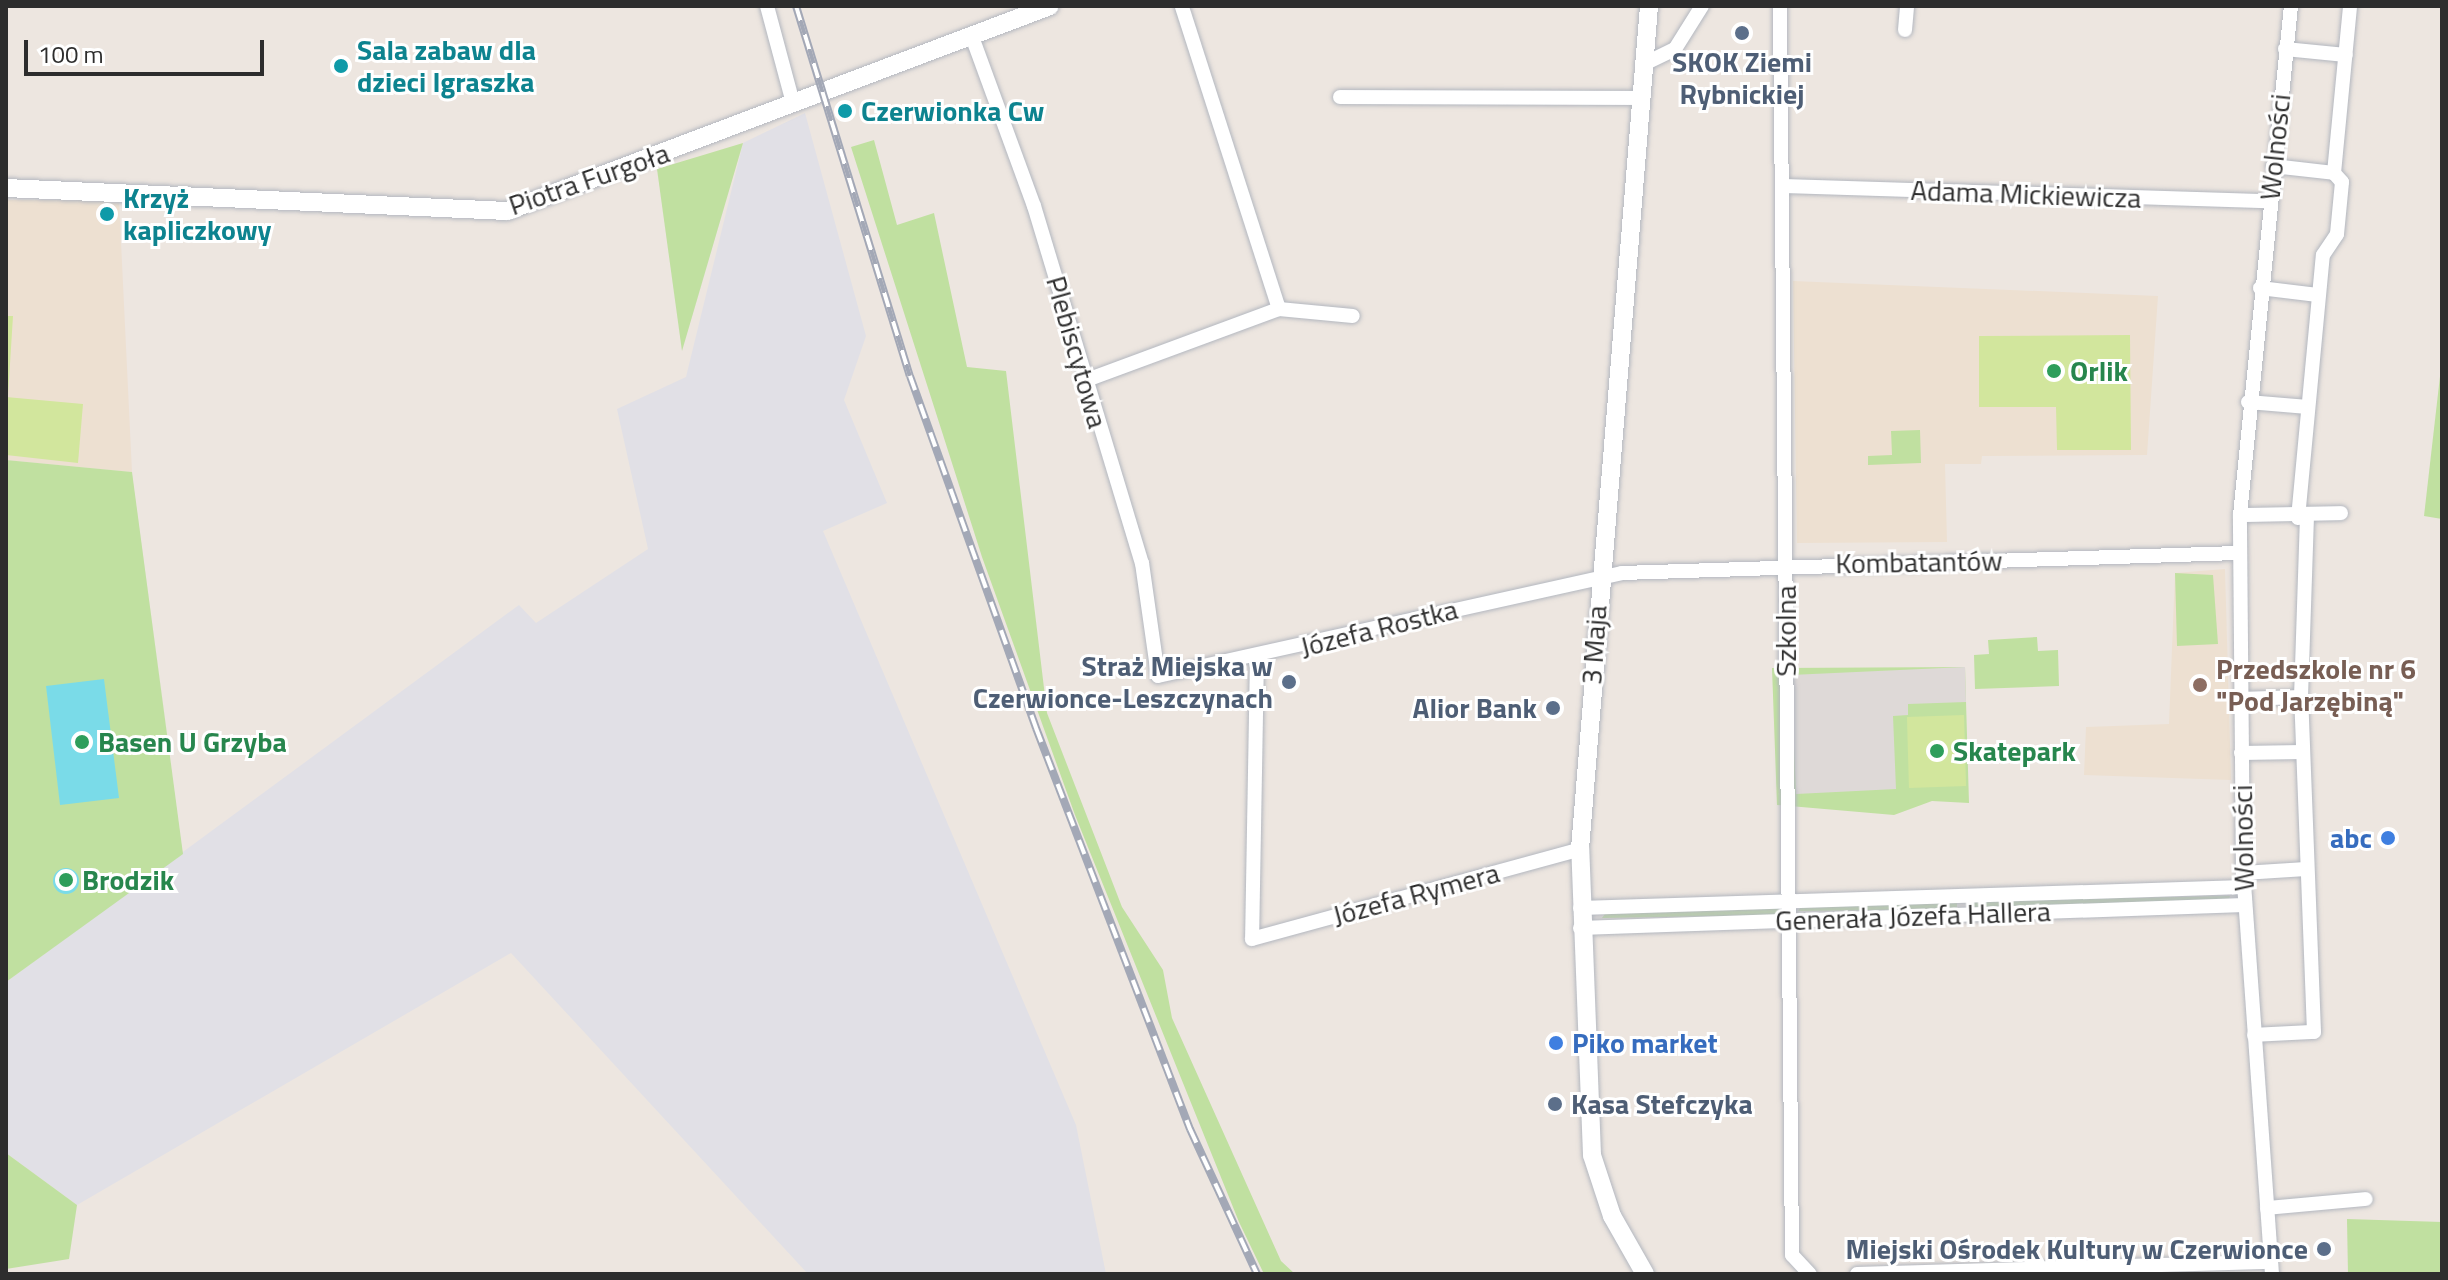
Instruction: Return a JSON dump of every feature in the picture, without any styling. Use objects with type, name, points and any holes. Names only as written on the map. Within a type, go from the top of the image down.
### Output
[{"type":"main road","name":"Piotra Furgoła","points":[[6,188],[507,211],[1050,6]]},
{"type":"main road","name":"3 Maja","points":[[1645,1274],[1612,1216],[1592,1155],[1580,928],[1580,849],[1598,576],[1649,6]]},
{"type":"street","points":[[767,6],[793,103]]},
{"type":"street","points":[[1182,6],[1279,309]]},
{"type":"street","points":[[1644,64],[1675,49],[1702,6]]},
{"type":"street","name":"Szkolna","points":[[1780,6],[1792,1255],[1810,1274]]},
{"type":"street","points":[[1905,30],[1907,6]]},
{"type":"street","name":"Wolności","points":[[2272,1268],[2243,880],[2239,553],[2248,402],[2291,6]]},
{"type":"street","points":[[2334,173],[2350,6]]},
{"type":"street","name":"Plebiscytowa","points":[[971,34],[1034,206],[1084,381],[1142,563],[1158,676]]},
{"type":"street","points":[[2285,49],[2346,55]]},
{"type":"street","points":[[1340,97],[1641,98]]},
{"type":"street","points":[[2254,1035],[2314,1032],[2302,752],[2303,518],[2308,407],[2318,295],[2323,255],[2337,234],[2342,182],[2334,173],[2273,166]]},
{"type":"street","name":"Adama Mickiewicza","points":[[1783,186],[2269,201]]},
{"type":"street","points":[[2260,288],[2318,295]]},
{"type":"street","points":[[1084,381],[1279,309],[1353,316]]},
{"type":"street","points":[[2248,402],[2308,407]]},
{"type":"street","points":[[2240,515],[2303,518],[2341,513]]},
{"type":"street","name":"Kombatantów","points":[[1598,576],[2239,553]]},
{"type":"street","name":"Józefa Rostka","points":[[1158,676],[1257,657],[1598,576]]},
{"type":"street","name":"Józefa Rymera","points":[[1257,657],[1252,939],[1580,849]]},
{"type":"street","points":[[2240,699],[2301,697]]},
{"type":"street","points":[[2241,753],[2302,752]]},
{"type":"street","name":"Generała Józefa Hallera","points":[[1580,908],[2243,880],[2306,869]]},
{"type":"street","name":"Generała Józefa Hallera","points":[[1580,928],[2245,905]]},
{"type":"street","points":[[2267,1208],[2366,1199]]},
{"type":"street","points":[[1857,1274],[2272,1268]]},
{"type":"shaded area","points":[[805,113],[866,336],[844,400],[887,503],[823,531],[1076,1125],[1106,1274],[808,1274],[511,953],[77,1205],[6,1153],[6,982],[519,605],[536,623],[648,549],[617,409],[686,377],[743,143]]},
{"type":"shaded area","points":[[6,200],[119,200],[132,472],[6,460]]},
{"type":"shaded area","points":[[1793,281],[2158,296],[2147,455],[1982,456],[1981,464],[1945,464],[1947,542],[1797,543]]},
{"type":"shaded area","name":"Przedszkole nr 6 \"Pod Jarzębiną\"","points":[[2225,569],[2231,780],[2084,775],[2086,727],[2169,724],[2175,573]]},
{"type":"shaded area","points":[[1965,667],[1966,702],[1908,704],[1908,715],[1893,716],[1896,789],[1796,794],[1791,675]]},
{"type":"green space","points":[[874,140],[897,225],[934,213],[967,367],[1006,371],[1047,713],[1122,907],[1163,970],[1172,1018],[1281,1261],[1295,1274],[1264,1274],[1239,1222],[1075,815],[982,557],[851,147]]},
{"type":"green space","points":[[743,143],[682,351],[657,169]]},
{"type":"green space","points":[[6,316],[13,316],[8,396],[6,396]]},
{"type":"green space","name":"Orlik","points":[[2130,335],[2131,450],[2057,450],[2056,407],[1979,407],[1979,336]]},
{"type":"green space","points":[[2442,359],[2442,519],[2424,516]]},
{"type":"green space","points":[[6,397],[83,404],[78,463],[6,455]]},
{"type":"green space","points":[[1920,430],[1921,463],[1868,465],[1868,456],[1892,455],[1891,431]]},
{"type":"green space","points":[[6,460],[132,472],[183,854],[6,982]]},
{"type":"green space","points":[[2175,573],[2213,575],[2218,644],[2177,646]]},
{"type":"green space","points":[[2037,637],[2038,651],[2058,650],[2059,686],[1975,689],[1974,655],[1989,654],[1988,640]]},
{"type":"green space","points":[[1965,667],[1969,803],[1932,801],[1894,815],[1777,805],[1772,668]]},
{"type":"green space","name":"Skatepark","points":[[1964,715],[1966,786],[1909,788],[1907,717]]},
{"type":"green space","points":[[2230,896],[2229,899],[1969,908],[1970,901]]},
{"type":"green space","points":[[1957,902],[1957,909],[1798,911],[1801,907]]},
{"type":"green space","points":[[1779,907],[1779,915],[1602,918],[1605,914]]},
{"type":"green space","points":[[6,1153],[77,1205],[69,1259],[6,1269]]},
{"type":"green space","points":[[2347,1219],[2442,1222],[2442,1274],[2348,1274]]},
{"type":"water","name":"Basen U Grzyba","points":[[104,679],[119,798],[60,805],[46,686]]},
{"type":"water","name":"Brodzik","points":[[66,868],[75,872],[79,881],[75,890],[66,894],[57,890],[53,881],[57,872]]},
{"type":"railway","points":[[796,6],[910,376],[1036,728],[1190,1129],[1257,1274]]},
{"type":"place","name":"SKOK Ziemi Rybnickiej","points":[[1742,33]]},
{"type":"place","name":"Sala zabaw dla dzieci Igraszka","points":[[341,66]]},
{"type":"place","name":"Czerwionka Cw","points":[[845,111]]},
{"type":"place","name":"Krzyż kapliczkowy","points":[[107,214]]},
{"type":"place","name":"Orlik","points":[[2054,371]]},
{"type":"place","name":"Straż Miejska w Czerwionce-Leszczynach","points":[[1289,682]]},
{"type":"place","name":"Przedszkole nr 6 \"Pod Jarzębiną\"","points":[[2200,685]]},
{"type":"place","name":"Alior Bank","points":[[1553,708]]},
{"type":"place","name":"Basen U Grzyba","points":[[82,742]]},
{"type":"place","name":"Skatepark","points":[[1937,751]]},
{"type":"place","name":"abc","points":[[2388,838]]},
{"type":"place","name":"Brodzik","points":[[66,880]]},
{"type":"place","name":"Piko market","points":[[1556,1043]]},
{"type":"place","name":"Kasa Stefczyka","points":[[1555,1104]]},
{"type":"place","name":"Miejski Ośrodek Kultury w Czerwionce","points":[[2324,1249]]}]
